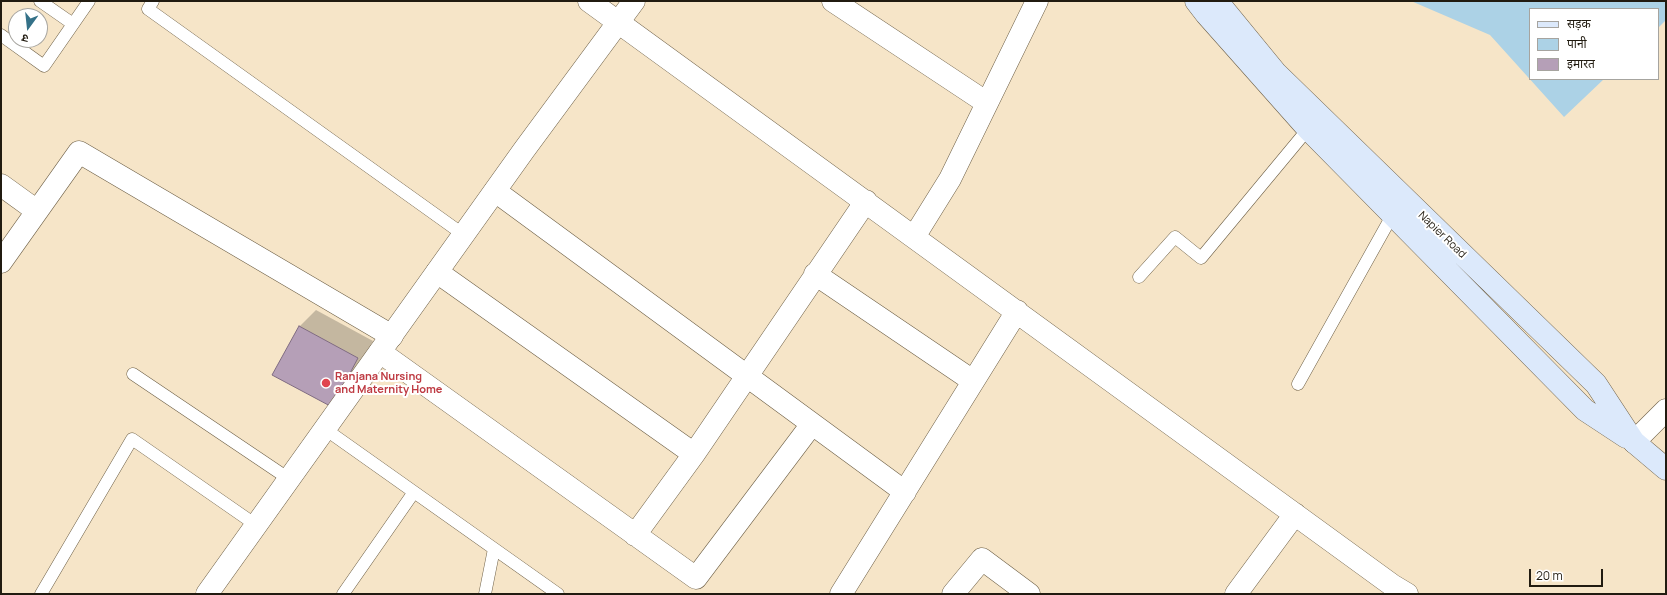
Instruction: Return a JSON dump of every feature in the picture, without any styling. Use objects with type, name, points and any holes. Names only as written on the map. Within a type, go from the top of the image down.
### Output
[{"type":"main road","points":[[1196,1],[1308,129],[1394,214],[1585,410],[1634,442]]},
{"type":"main road","name":"Napier Road","points":[[1217,1],[1276,73],[1596,384],[1634,442],[1666,469]]},
{"type":"street","points":[[590,1],[1407,594]]},
{"type":"street","points":[[207,594],[495,191],[634,1]]},
{"type":"street","points":[[833,1],[856,7],[987,104]]},
{"type":"street","points":[[914,236],[950,179],[1038,1]]},
{"type":"street","points":[[1,262],[79,152],[386,344],[635,534],[696,578],[812,424]]},
{"type":"street","points":[[1,184],[37,211]]},
{"type":"street","points":[[495,191],[905,492]]},
{"type":"street","points":[[635,534],[694,454],[746,375],[866,201]]},
{"type":"street","points":[[437,272],[694,454]]},
{"type":"street","points":[[815,274],[973,381]]},
{"type":"street","points":[[841,594],[1017,311]]},
{"type":"street","points":[[1634,442],[1666,410]]},
{"type":"street","points":[[1236,594],[1295,514]]},
{"type":"street","points":[[953,594],[982,559],[1030,594]]},
{"type":"lane","points":[[40,1],[73,24]]},
{"type":"lane","points":[[1,35],[44,66],[89,1]]},
{"type":"lane","points":[[154,1],[148,9],[464,235]]},
{"type":"lane","points":[[1139,277],[1175,237],[1201,258],[1308,129]]},
{"type":"lane","points":[[1298,384],[1394,214]]},
{"type":"lane","points":[[133,374],[289,479]]},
{"type":"lane","points":[[325,429],[558,594]]},
{"type":"lane","points":[[41,594],[132,438],[256,525]]},
{"type":"lane","points":[[343,594],[414,492]]},
{"type":"lane","points":[[485,594],[494,549]]},
{"type":"water","points":[[1411,1],[1666,1],[1666,20],[1659,27],[1659,8],[1529,8],[1529,78],[1490,35]]},
{"type":"water","points":[[1531,80],[1603,80],[1564,117]]},
{"type":"building","points":[[299,326],[358,358],[332,407],[272,375]]},
{"type":"place","name":"Ranjana Nursing and Maternity Home","points":[[326,383]]}]
